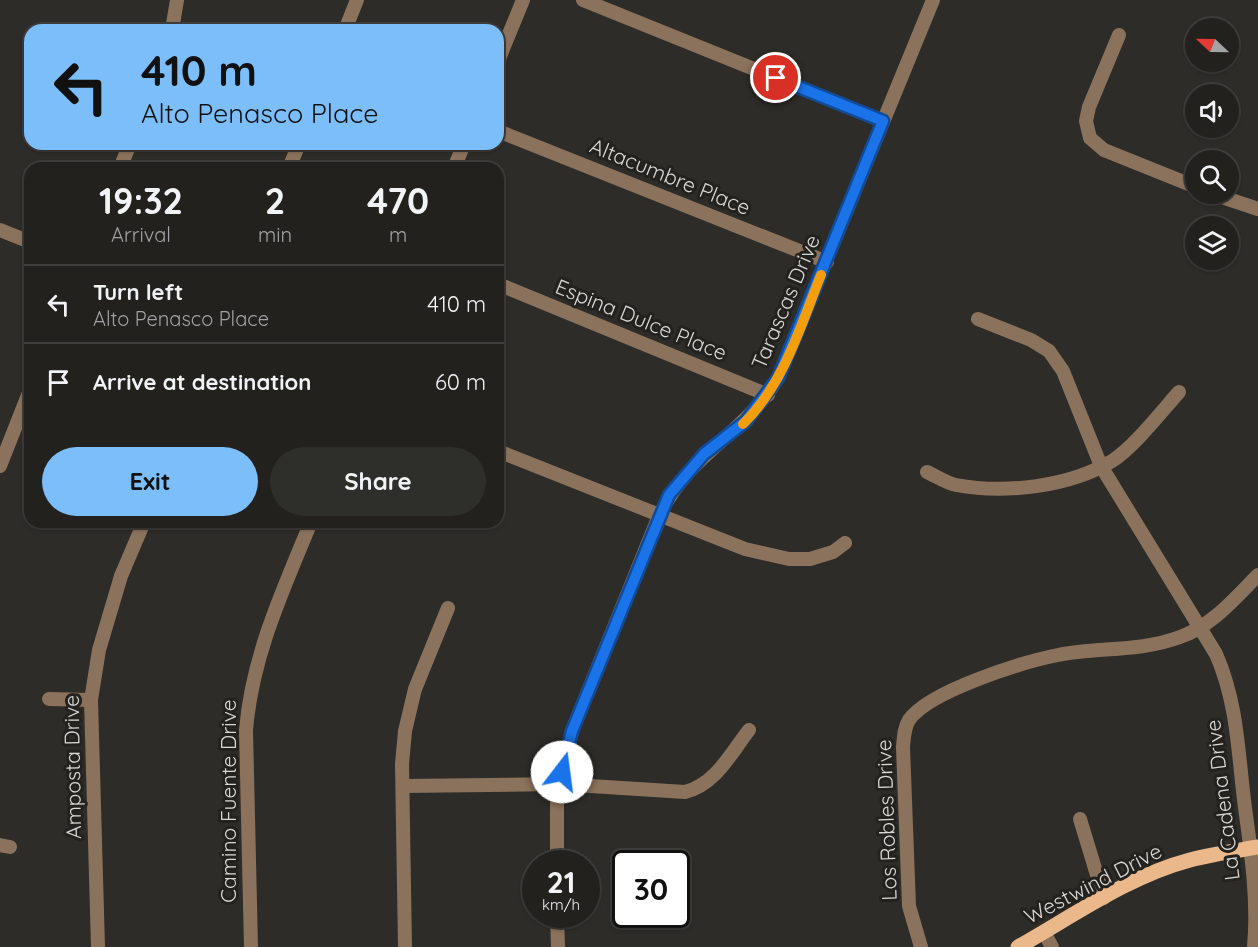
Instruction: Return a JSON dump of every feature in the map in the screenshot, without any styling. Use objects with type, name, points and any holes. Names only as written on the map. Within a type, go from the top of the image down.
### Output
[{"type":"main road","name":"Westwind Drive","points":[[1018,947],[1104,898],[1172,866],[1255,848]]},
{"type":"street","points":[[173,24],[177,0]]},
{"type":"street","points":[[347,24],[357,0]]},
{"type":"street","points":[[504,46],[523,0]]},
{"type":"street","points":[[584,0],[883,121]]},
{"type":"street","name":"Tarascas Drive","points":[[557,850],[559,784],[572,731],[659,516],[669,495],[687,471],[735,431],[768,394],[785,365],[933,0]]},
{"type":"street","points":[[1119,35],[1089,107],[1086,121],[1090,138],[1104,150],[1185,182]]},
{"type":"street","name":"Altacumbre Place","points":[[504,133],[826,262]]},
{"type":"street","points":[[1239,201],[1258,207]]},
{"type":"street","points":[[0,230],[24,240]]},
{"type":"street","name":"Espina Dulce Place","points":[[504,286],[768,394]]},
{"type":"street","name":"La Cadena Drive","points":[[978,319],[1023,336],[1049,351],[1063,370],[1101,466],[1216,654],[1229,689],[1255,848],[1254,947]]},
{"type":"street","points":[[927,472],[954,485],[1007,488],[1077,478],[1114,460],[1179,392]]},
{"type":"street","points":[[0,466],[24,405]]},
{"type":"street","points":[[504,453],[659,516],[745,549],[770,556],[810,559],[833,552],[845,543]]},
{"type":"street","name":"Amposta Drive","points":[[98,947],[91,700],[99,650],[120,576],[141,528]]},
{"type":"street","name":"Camino Fuente Drive","points":[[251,947],[246,730],[248,700],[260,648],[309,528]]},
{"type":"street","name":"Los Robles Drive","points":[[921,947],[909,906],[903,747],[905,729],[914,714],[956,689],[1014,665],[1059,655],[1161,644],[1199,628],[1226,607],[1258,575]]},
{"type":"street","points":[[405,947],[404,742],[415,689],[448,608]]},
{"type":"street","points":[[48,699],[91,700]]},
{"type":"street","points":[[403,786],[559,784],[670,792],[696,789],[713,777],[749,730]]},
{"type":"street","points":[[1080,819],[1104,898]]},
{"type":"street","points":[[557,928],[558,947]]},
{"type":"street","points":[[1044,932],[1052,947]]},
{"type":"slow traffic","points":[[743,424],[768,394],[785,365],[821,275]]},
{"type":"route","points":[[562,772],[572,731],[669,495],[680,479],[704,454],[746,421],[778,378],[883,121],[776,78]]}]
